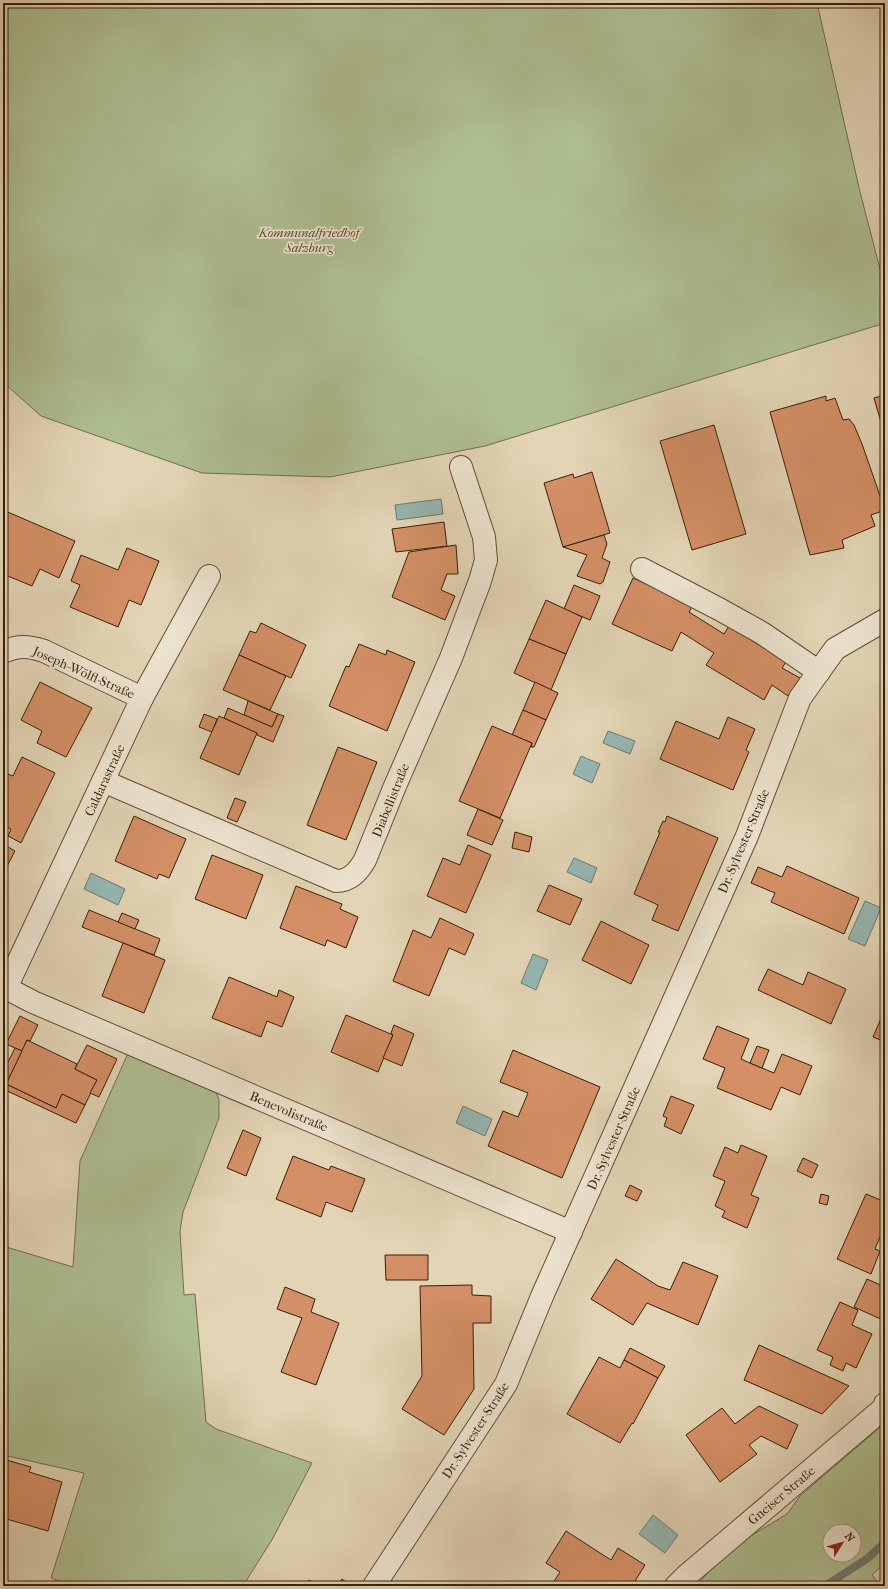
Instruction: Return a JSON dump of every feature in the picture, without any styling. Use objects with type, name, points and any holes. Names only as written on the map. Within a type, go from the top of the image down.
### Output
[{"type":"street","name":"Diabellistraße","points":[[103,781],[336,880],[342,881],[360,870],[451,658],[480,581],[486,560],[484,538],[461,467]]},
{"type":"street","points":[[642,569],[762,633],[819,672]]},
{"type":"street","name":"Caldarastraße","points":[[5,988],[142,698],[209,576]]},
{"type":"street","name":"Dr.-Sylvester-Straße","points":[[374,1586],[506,1384],[571,1232],[747,836],[800,698],[835,649],[885,620]]},
{"type":"street","name":"Joseph-Wölfl-Straße","points":[[3,652],[18,646],[31,646],[142,698]]},
{"type":"street","name":"Benevolistraße","points":[[5,988],[32,1002],[571,1232]]},
{"type":"street","name":"Gneiser Straße","points":[[676,1586],[884,1408],[885,1404]]},
{"type":"green space","name":"Kommunalfriedhof Salzburg","points":[[3,3],[817,3],[860,192],[885,288],[885,323],[485,446],[330,477],[202,473],[41,416],[3,382]]},
{"type":"green space","points":[[129,1051],[213,1084],[219,1100],[219,1118],[183,1212],[180,1231],[184,1295],[195,1294],[206,1422],[216,1429],[312,1463],[273,1538],[243,1586],[74,1586],[51,1578],[84,1473],[3,1455],[3,1246],[73,1267],[80,1161]]},
{"type":"green space","points":[[885,1423],[885,1563],[872,1575],[881,1586],[696,1586],[710,1570],[744,1540],[787,1514],[800,1496]]},
{"type":"water","points":[[441,499],[443,514],[397,520],[395,505]]},
{"type":"water","points":[[608,731],[635,741],[630,754],[603,743]]},
{"type":"water","points":[[581,756],[600,764],[592,783],[573,774]]},
{"type":"water","points":[[574,858],[597,868],[591,883],[567,872]]},
{"type":"water","points":[[91,873],[125,889],[118,905],[84,889]]},
{"type":"water","points":[[865,901],[881,908],[865,946],[848,939]]},
{"type":"water","points":[[533,954],[548,960],[536,990],[521,983]]},
{"type":"water","points":[[463,1106],[492,1119],[485,1136],[456,1123]]},
{"type":"water","points":[[653,1515],[678,1535],[665,1553],[639,1534]]},
{"type":"building","points":[[885,395],[885,436],[874,398]]},
{"type":"building","points":[[826,396],[826,401],[835,398],[843,420],[849,419],[854,425],[885,510],[871,515],[875,526],[842,540],[844,548],[810,555],[770,412]]},
{"type":"building","points":[[714,425],[746,534],[692,550],[660,441]]},
{"type":"building","points":[[592,472],[610,533],[563,547],[544,483],[573,474],[574,478]]},
{"type":"building","points":[[3,510],[75,541],[59,578],[40,569],[32,586],[3,574]]},
{"type":"building","points":[[444,522],[447,546],[396,552],[392,529]]},
{"type":"building","points":[[604,535],[607,544],[602,558],[610,562],[603,582],[600,584],[577,576],[587,555],[563,547]]},
{"type":"building","points":[[456,545],[458,574],[447,574],[441,590],[455,596],[445,620],[392,597],[409,552]]},
{"type":"building","points":[[127,548],[159,561],[141,605],[129,600],[118,627],[70,607],[80,585],[71,581],[81,555],[118,570]]},
{"type":"building","points":[[633,578],[693,605],[689,612],[724,634],[729,626],[786,662],[782,668],[800,678],[788,696],[772,685],[764,700],[706,665],[714,653],[681,632],[672,651],[612,624]]},
{"type":"building","points":[[574,585],[600,596],[590,620],[564,609]]},
{"type":"building","points":[[546,600],[582,617],[566,654],[529,639]]},
{"type":"building","points":[[261,623],[306,645],[291,678],[239,655],[250,631],[256,633]]},
{"type":"building","points":[[529,639],[566,654],[551,690],[514,673]]},
{"type":"building","points":[[359,644],[386,655],[387,650],[415,662],[387,731],[329,706],[346,666],[349,667]]},
{"type":"building","points":[[239,655],[286,676],[270,710],[223,690]]},
{"type":"building","points":[[40,682],[92,708],[66,757],[37,743],[42,731],[21,720]]},
{"type":"building","points":[[535,682],[558,693],[546,720],[523,710]]},
{"type":"building","points":[[248,701],[278,714],[272,727],[244,715]]},
{"type":"building","points":[[228,708],[272,727],[278,714],[284,716],[273,742],[224,718]]},
{"type":"building","points":[[523,710],[546,720],[534,747],[531,747],[532,743],[512,735]]},
{"type":"building","points":[[204,714],[217,719],[212,732],[199,727]]},
{"type":"building","points":[[219,716],[257,733],[239,775],[200,758]]},
{"type":"building","points":[[728,717],[755,729],[746,750],[749,752],[733,790],[660,759],[676,721],[719,739]]},
{"type":"building","points":[[492,726],[532,743],[500,818],[459,801]]},
{"type":"building","points":[[338,747],[377,762],[346,840],[307,825]]},
{"type":"building","points":[[22,757],[55,773],[21,843],[8,836],[11,829],[3,825],[3,777],[5,773],[13,776]]},
{"type":"building","points":[[235,798],[246,802],[237,822],[227,818]]},
{"type":"building","points":[[478,809],[503,820],[492,845],[467,835]]},
{"type":"building","points":[[134,816],[186,839],[169,878],[159,874],[157,879],[115,861]]},
{"type":"building","points":[[667,816],[718,838],[678,931],[652,920],[658,905],[634,894],[660,832],[658,832]]},
{"type":"building","points":[[515,832],[532,837],[529,852],[512,848]]},
{"type":"building","points":[[3,844],[15,851],[3,874]]},
{"type":"building","points":[[468,845],[491,855],[466,913],[427,896],[443,858],[460,865]]},
{"type":"building","points":[[212,855],[263,875],[246,919],[195,899]]},
{"type":"building","points":[[787,866],[859,898],[844,934],[771,902],[775,893],[751,883],[758,867],[782,877]]},
{"type":"building","points":[[549,885],[582,899],[570,925],[537,911]]},
{"type":"building","points":[[296,886],[342,904],[340,909],[358,917],[346,948],[327,940],[325,946],[280,928]]},
{"type":"building","points":[[89,910],[160,939],[154,955],[82,927]]},
{"type":"building","points":[[122,913],[139,920],[135,929],[118,922]]},
{"type":"building","points":[[440,918],[474,934],[465,955],[449,948],[429,996],[393,981],[413,930],[431,938]]},
{"type":"building","points":[[601,921],[649,945],[631,984],[582,960]]},
{"type":"building","points":[[123,943],[165,960],[144,1013],[102,996]]},
{"type":"building","points":[[768,969],[803,985],[808,972],[846,989],[831,1024],[758,990]]},
{"type":"building","points":[[229,977],[277,997],[279,990],[294,997],[282,1027],[267,1021],[261,1037],[212,1018]]},
{"type":"building","points":[[885,1009],[885,1042],[873,1037]]},
{"type":"building","points":[[346,1015],[393,1035],[378,1072],[331,1052]]},
{"type":"building","points":[[20,1016],[38,1025],[30,1041],[27,1040],[22,1051],[6,1044]]},
{"type":"building","points":[[394,1025],[414,1034],[402,1066],[383,1058],[393,1035],[391,1033]]},
{"type":"building","points":[[717,1026],[749,1039],[741,1059],[750,1063],[774,1073],[782,1054],[812,1066],[800,1095],[781,1087],[771,1110],[717,1088],[725,1068],[703,1059]]},
{"type":"building","points":[[27,1040],[77,1064],[75,1069],[97,1080],[85,1105],[62,1094],[56,1108],[6,1084]]},
{"type":"building","points":[[87,1045],[117,1059],[99,1097],[90,1093],[97,1080],[75,1069]]},
{"type":"building","points":[[757,1046],[769,1050],[762,1068],[750,1063]]},
{"type":"building","points":[[15,1048],[22,1051],[6,1084],[56,1108],[62,1094],[85,1105],[76,1123],[3,1089],[3,1072]]},
{"type":"building","points":[[513,1050],[600,1087],[562,1178],[488,1146],[503,1111],[518,1117],[528,1093],[500,1082]]},
{"type":"building","points":[[671,1096],[694,1105],[681,1134],[664,1126],[667,1118],[663,1116]]},
{"type":"building","points":[[885,1123],[885,1135],[881,1134]]},
{"type":"building","points":[[243,1130],[261,1138],[246,1176],[227,1168]]},
{"type":"building","points":[[741,1145],[767,1156],[751,1195],[759,1198],[747,1228],[722,1217],[725,1211],[715,1206],[725,1181],[713,1176],[725,1147],[738,1153]]},
{"type":"building","points":[[293,1156],[329,1170],[331,1166],[365,1179],[352,1212],[326,1202],[321,1217],[276,1199]]},
{"type":"building","points":[[803,1158],[818,1165],[812,1178],[797,1171]]},
{"type":"building","points":[[630,1185],[642,1191],[637,1201],[625,1196]]},
{"type":"building","points":[[821,1194],[829,1196],[827,1205],[819,1203]]},
{"type":"building","points":[[866,1194],[885,1202],[885,1224],[875,1249],[880,1251],[871,1274],[837,1259]]},
{"type":"building","points":[[385,1255],[428,1255],[428,1280],[386,1280]]},
{"type":"building","points":[[616,1259],[658,1286],[670,1290],[683,1262],[718,1276],[698,1325],[647,1303],[633,1325],[591,1299]]},
{"type":"building","points":[[867,1279],[885,1287],[885,1321],[854,1307]]},
{"type":"building","points":[[472,1285],[472,1295],[491,1296],[491,1323],[473,1323],[474,1389],[444,1435],[402,1409],[422,1376],[420,1286]]},
{"type":"building","points":[[285,1287],[315,1299],[311,1312],[339,1323],[316,1385],[281,1372],[302,1318],[277,1309]]},
{"type":"building","points":[[840,1302],[858,1310],[852,1325],[872,1334],[856,1368],[846,1363],[843,1371],[830,1365],[833,1357],[817,1350]]},
{"type":"building","points":[[759,1345],[849,1386],[822,1414],[744,1380]]},
{"type":"building","points":[[630,1348],[665,1366],[658,1378],[624,1360]]},
{"type":"building","points":[[599,1357],[620,1368],[624,1360],[658,1378],[633,1424],[632,1423],[620,1443],[567,1414]]},
{"type":"building","points":[[759,1406],[798,1425],[787,1449],[761,1436],[749,1445],[757,1454],[720,1482],[686,1435],[722,1408],[735,1424]]},
{"type":"building","points":[[3,1459],[31,1467],[29,1472],[62,1482],[48,1531],[3,1518],[3,1505],[6,1495],[3,1494]]},
{"type":"building","points":[[566,1531],[611,1560],[618,1548],[645,1565],[632,1586],[551,1586],[560,1572],[546,1563]]},
{"type":"building","points":[[342,1579],[351,1586],[337,1586]]},
{"type":"building","points":[[309,1580],[318,1586],[305,1586]]},
{"type":"waterway","points":[[825,1586],[868,1558],[885,1542]]}]
